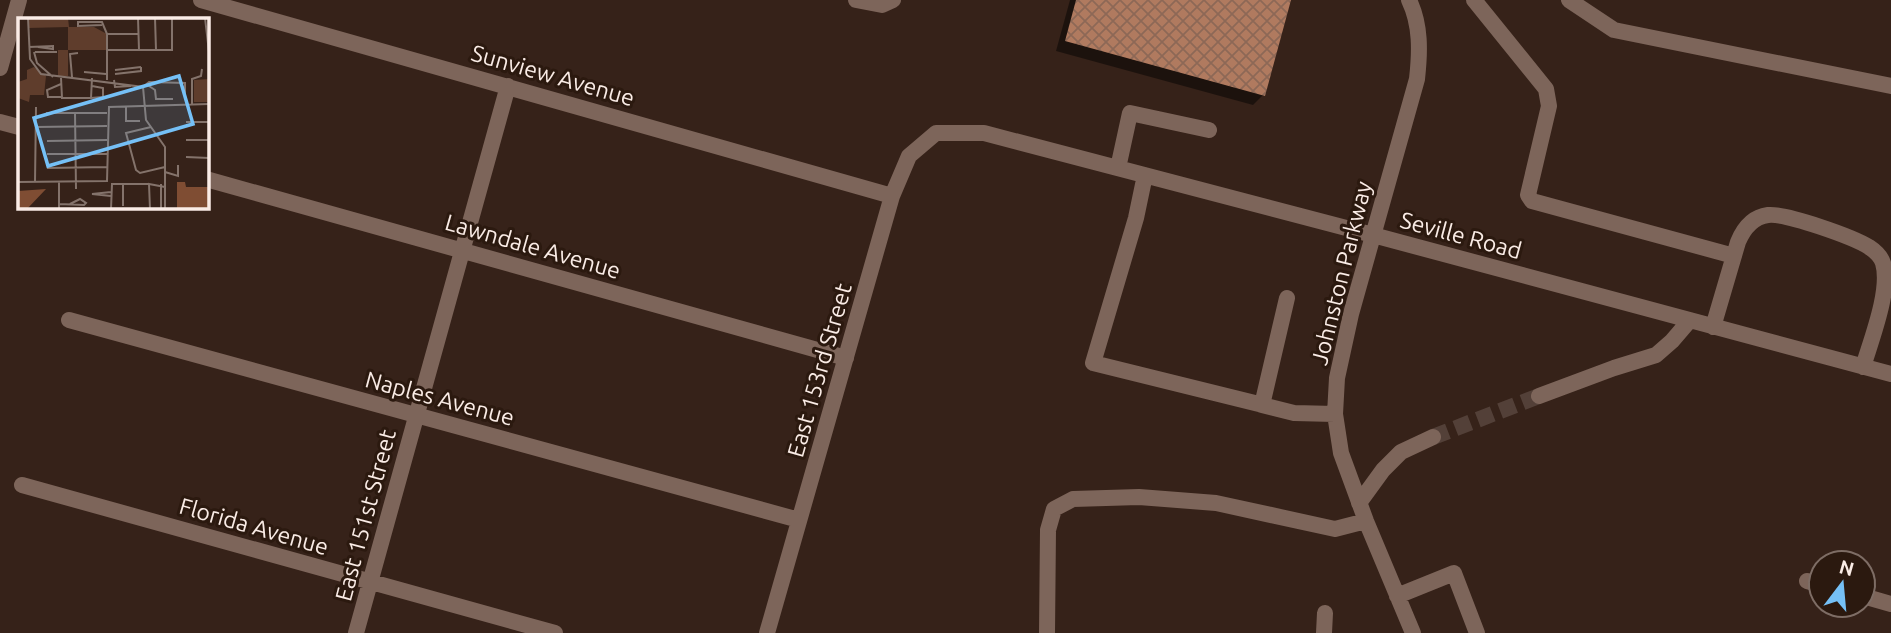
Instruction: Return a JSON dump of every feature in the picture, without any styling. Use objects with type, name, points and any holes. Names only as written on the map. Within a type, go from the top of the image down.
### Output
[{"type":"street","points":[[0,68],[19,0]]},
{"type":"street","name":"Sunview Avenue","points":[[201,0],[892,196]]},
{"type":"street","points":[[856,0],[882,5],[893,0]]},
{"type":"street","points":[[1474,0],[1546,89],[1549,106],[1531,176],[1528,195],[1532,201],[1734,256]]},
{"type":"street","points":[[1569,0],[1615,30],[1891,86]]},
{"type":"street","name":"Johnston Parkway","points":[[1413,633],[1340,453],[1335,414],[1337,378],[1351,314],[1417,79],[1420,47],[1415,2]]},
{"type":"street","name":"East 151st Street","points":[[356,633],[508,86]]},
{"type":"street","points":[[1118,168],[1130,113],[1209,130]]},
{"type":"street","points":[[0,122],[18,127]]},
{"type":"street","name":"Seville Road","points":[[936,133],[984,133],[1891,374]]},
{"type":"street","name":"East 153rd Street","points":[[767,633],[892,196],[909,156],[936,133]]},
{"type":"street","points":[[1145,175],[1136,218],[1093,363],[1294,413],[1335,414]]},
{"type":"street","name":"Lawndale Avenue","points":[[208,180],[846,358]]},
{"type":"street","points":[[1713,327],[1743,230],[1752,221],[1768,215],[1792,219],[1849,236],[1872,249],[1882,261],[1888,287],[1863,367]]},
{"type":"street","points":[[1263,405],[1287,298]]},
{"type":"street","name":"Naples Avenue","points":[[69,320],[799,520]]},
{"type":"street","points":[[1539,396],[1656,355],[1689,320]]},
{"type":"street","points":[[1359,503],[1383,470],[1401,452],[1433,437]]},
{"type":"street","name":"Florida Avenue","points":[[22,485],[555,633]]},
{"type":"street","points":[[1046,633],[1048,530],[1054,509],[1073,499],[1139,497],[1216,503],[1335,529],[1366,521]]},
{"type":"street","points":[[1397,596],[1454,573],[1477,633]]},
{"type":"street","points":[[1324,633],[1325,612]]},
{"type":"building","points":[[1076,0],[1291,0],[1265,96],[1065,41]]},
{"type":"tunnel","points":[[1433,437],[1539,396]]}]
